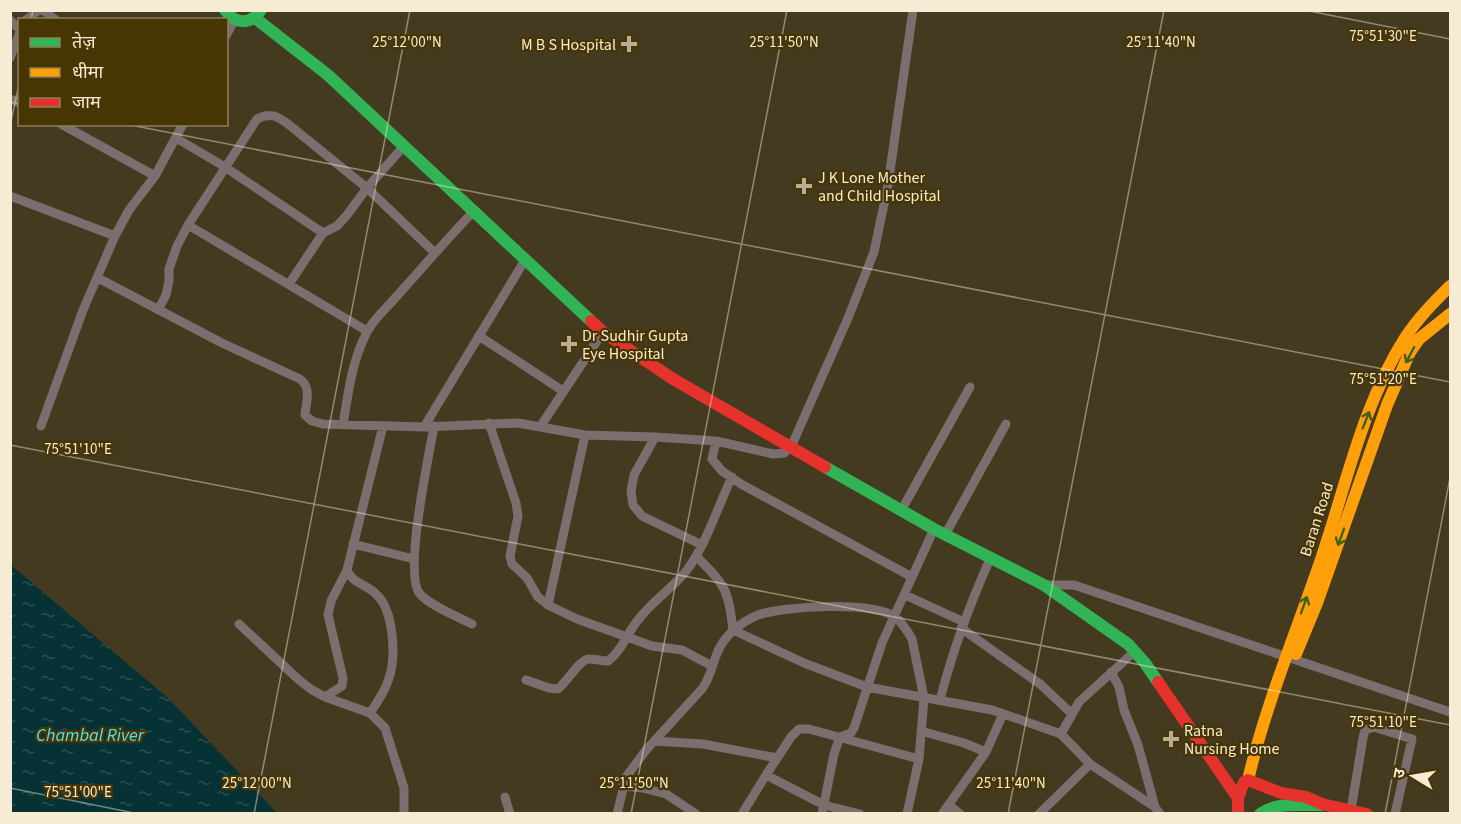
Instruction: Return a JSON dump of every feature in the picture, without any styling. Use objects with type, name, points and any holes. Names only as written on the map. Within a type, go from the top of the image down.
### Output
[{"type":"street","points":[[28,18],[41,10]]},
{"type":"street","points":[[225,10],[234,21],[241,23],[258,14],[328,75],[603,332],[673,379],[902,511],[1044,585],[1128,644],[1144,663],[1238,798]]},
{"type":"street","points":[[98,278],[222,343],[300,379],[306,383],[308,392],[304,415],[322,424],[429,427],[518,423],[585,435],[716,441],[773,454],[784,453],[791,447],[848,318],[874,252],[888,185],[913,10]]},
{"type":"street","points":[[228,32],[234,21]]},
{"type":"street","points":[[10,58],[18,36]]},
{"type":"street","points":[[158,310],[166,295],[173,255],[188,225],[257,119],[266,114],[275,115],[367,188],[434,252]]},
{"type":"street","points":[[65,126],[155,176]]},
{"type":"street","points":[[41,426],[83,309],[115,237],[129,210],[155,176],[182,126]]},
{"type":"street","points":[[176,138],[225,167],[324,233]]},
{"type":"street","points":[[289,284],[324,233],[337,226],[403,147]]},
{"type":"street","points":[[10,196],[115,237]]},
{"type":"street","points":[[342,425],[353,368],[367,331],[434,252],[473,212]]},
{"type":"street","points":[[188,225],[367,331]]},
{"type":"street","points":[[472,624],[421,596],[416,587],[414,559],[429,427],[479,336],[525,260]]},
{"type":"street","name":"Baran Road","points":[[1238,813],[1238,798],[1249,781],[1257,741],[1290,658],[1364,424],[1383,379],[1405,338],[1450,286]]},
{"type":"street","name":"Baran Road","points":[[1290,658],[1317,603],[1387,405],[1410,352],[1425,334],[1450,314]]},
{"type":"street","points":[[1416,324],[1425,334]]},
{"type":"street","points":[[540,427],[603,332]]},
{"type":"street","points":[[479,336],[563,391]]},
{"type":"street","points":[[902,511],[970,387]]},
{"type":"street","points":[[489,423],[516,503],[518,516],[510,556],[512,564],[527,579],[538,597],[558,611],[598,627],[652,646],[682,650],[712,666]]},
{"type":"street","points":[[840,737],[851,733],[854,728],[882,643],[912,577],[1006,423]]},
{"type":"street","points":[[325,697],[342,686],[343,678],[328,615],[331,601],[347,570],[383,426]]},
{"type":"street","points":[[548,605],[585,435]]},
{"type":"street","points":[[655,437],[634,476],[631,491],[633,505],[642,516],[702,545]]},
{"type":"street","points":[[716,441],[712,459],[722,471],[912,577]]},
{"type":"street","points":[[526,680],[558,689],[567,682],[584,660],[588,658],[608,661],[616,655],[626,635],[646,610],[686,571],[696,556],[732,477]]},
{"type":"street","points":[[353,544],[414,559]]},
{"type":"street","points":[[696,556],[718,578],[726,590],[730,601],[733,630]]},
{"type":"street","points":[[940,700],[951,655],[990,558]]},
{"type":"street","points":[[347,570],[350,577],[376,593],[385,608],[393,634],[393,664],[389,679],[370,713]]},
{"type":"street","points":[[1044,585],[1074,585],[1450,712]]},
{"type":"street","points":[[904,596],[962,625],[1040,684],[1072,714]]},
{"type":"street","points":[[617,813],[626,777],[654,741],[702,689],[709,679],[717,649],[733,630],[755,616],[767,612],[837,606],[874,610],[894,617],[908,631],[912,639],[924,698],[919,759],[907,813]]},
{"type":"street","points":[[239,624],[299,680],[325,697],[370,713],[385,728],[404,788],[404,813]]},
{"type":"street","points":[[733,630],[804,663],[867,687],[965,704],[1061,734],[1090,764],[1157,810]]},
{"type":"street","points":[[1061,734],[1079,702],[1134,652]]},
{"type":"street","points":[[1111,672],[1119,687],[1124,710],[1138,745],[1157,810]]},
{"type":"street","points":[[942,813],[986,752],[1003,714]]},
{"type":"street","points":[[1350,810],[1365,730],[1374,727],[1412,739],[1395,813]]},
{"type":"street","points":[[742,813],[791,737],[800,729],[809,729],[919,759]]},
{"type":"street","points":[[921,731],[964,742],[986,752]]},
{"type":"street","points":[[823,809],[834,754],[840,737]]},
{"type":"street","points":[[654,741],[703,744],[777,758]]},
{"type":"street","points":[[1039,813],[1090,764]]},
{"type":"street","points":[[1221,772],[1281,793],[1367,813]]},
{"type":"street","points":[[766,775],[823,809],[860,813]]},
{"type":"street","points":[[623,786],[644,788],[666,794],[696,813]]},
{"type":"street","points":[[505,797],[510,813]]},
{"type":"street","points":[[1260,813],[1277,805],[1303,807],[1322,804]]},
{"type":"street","points":[[949,805],[960,813]]},
{"type":"water","name":"Chambal River","points":[[11,565],[169,699],[277,813],[11,813]]},
{"type":"traffic: fast","points":[[225,10],[238,21],[248,21],[261,10]]},
{"type":"traffic: fast","points":[[255,18],[328,75],[591,321]]},
{"type":"traffic: fast","points":[[825,467],[934,529],[1044,585],[1128,644],[1158,682]]},
{"type":"traffic: fast","points":[[1260,814],[1274,807],[1321,805]]},
{"type":"traffic: slow","points":[[1248,780],[1271,699],[1328,539],[1365,421],[1405,338],[1450,286]]},
{"type":"traffic: slow","points":[[1296,654],[1317,603],[1387,405],[1410,352],[1419,339],[1450,314]]},
{"type":"traffic: jam","points":[[591,321],[603,332],[673,379],[825,467]]},
{"type":"traffic: jam","points":[[1158,682],[1238,798]]},
{"type":"traffic: jam","points":[[1238,814],[1238,798],[1244,782],[1248,780],[1281,793],[1306,797],[1322,804],[1367,814]]},
{"type":"place","name":"M B S Hospital","points":[[629,44]]},
{"type":"place","name":"J K Lone Mother and Child Hospital","points":[[804,186]]},
{"type":"place","name":"Dr Sudhir Gupta Eye Hospital","points":[[569,344]]},
{"type":"place","name":"Ratna Nursing Home","points":[[1171,739]]}]
